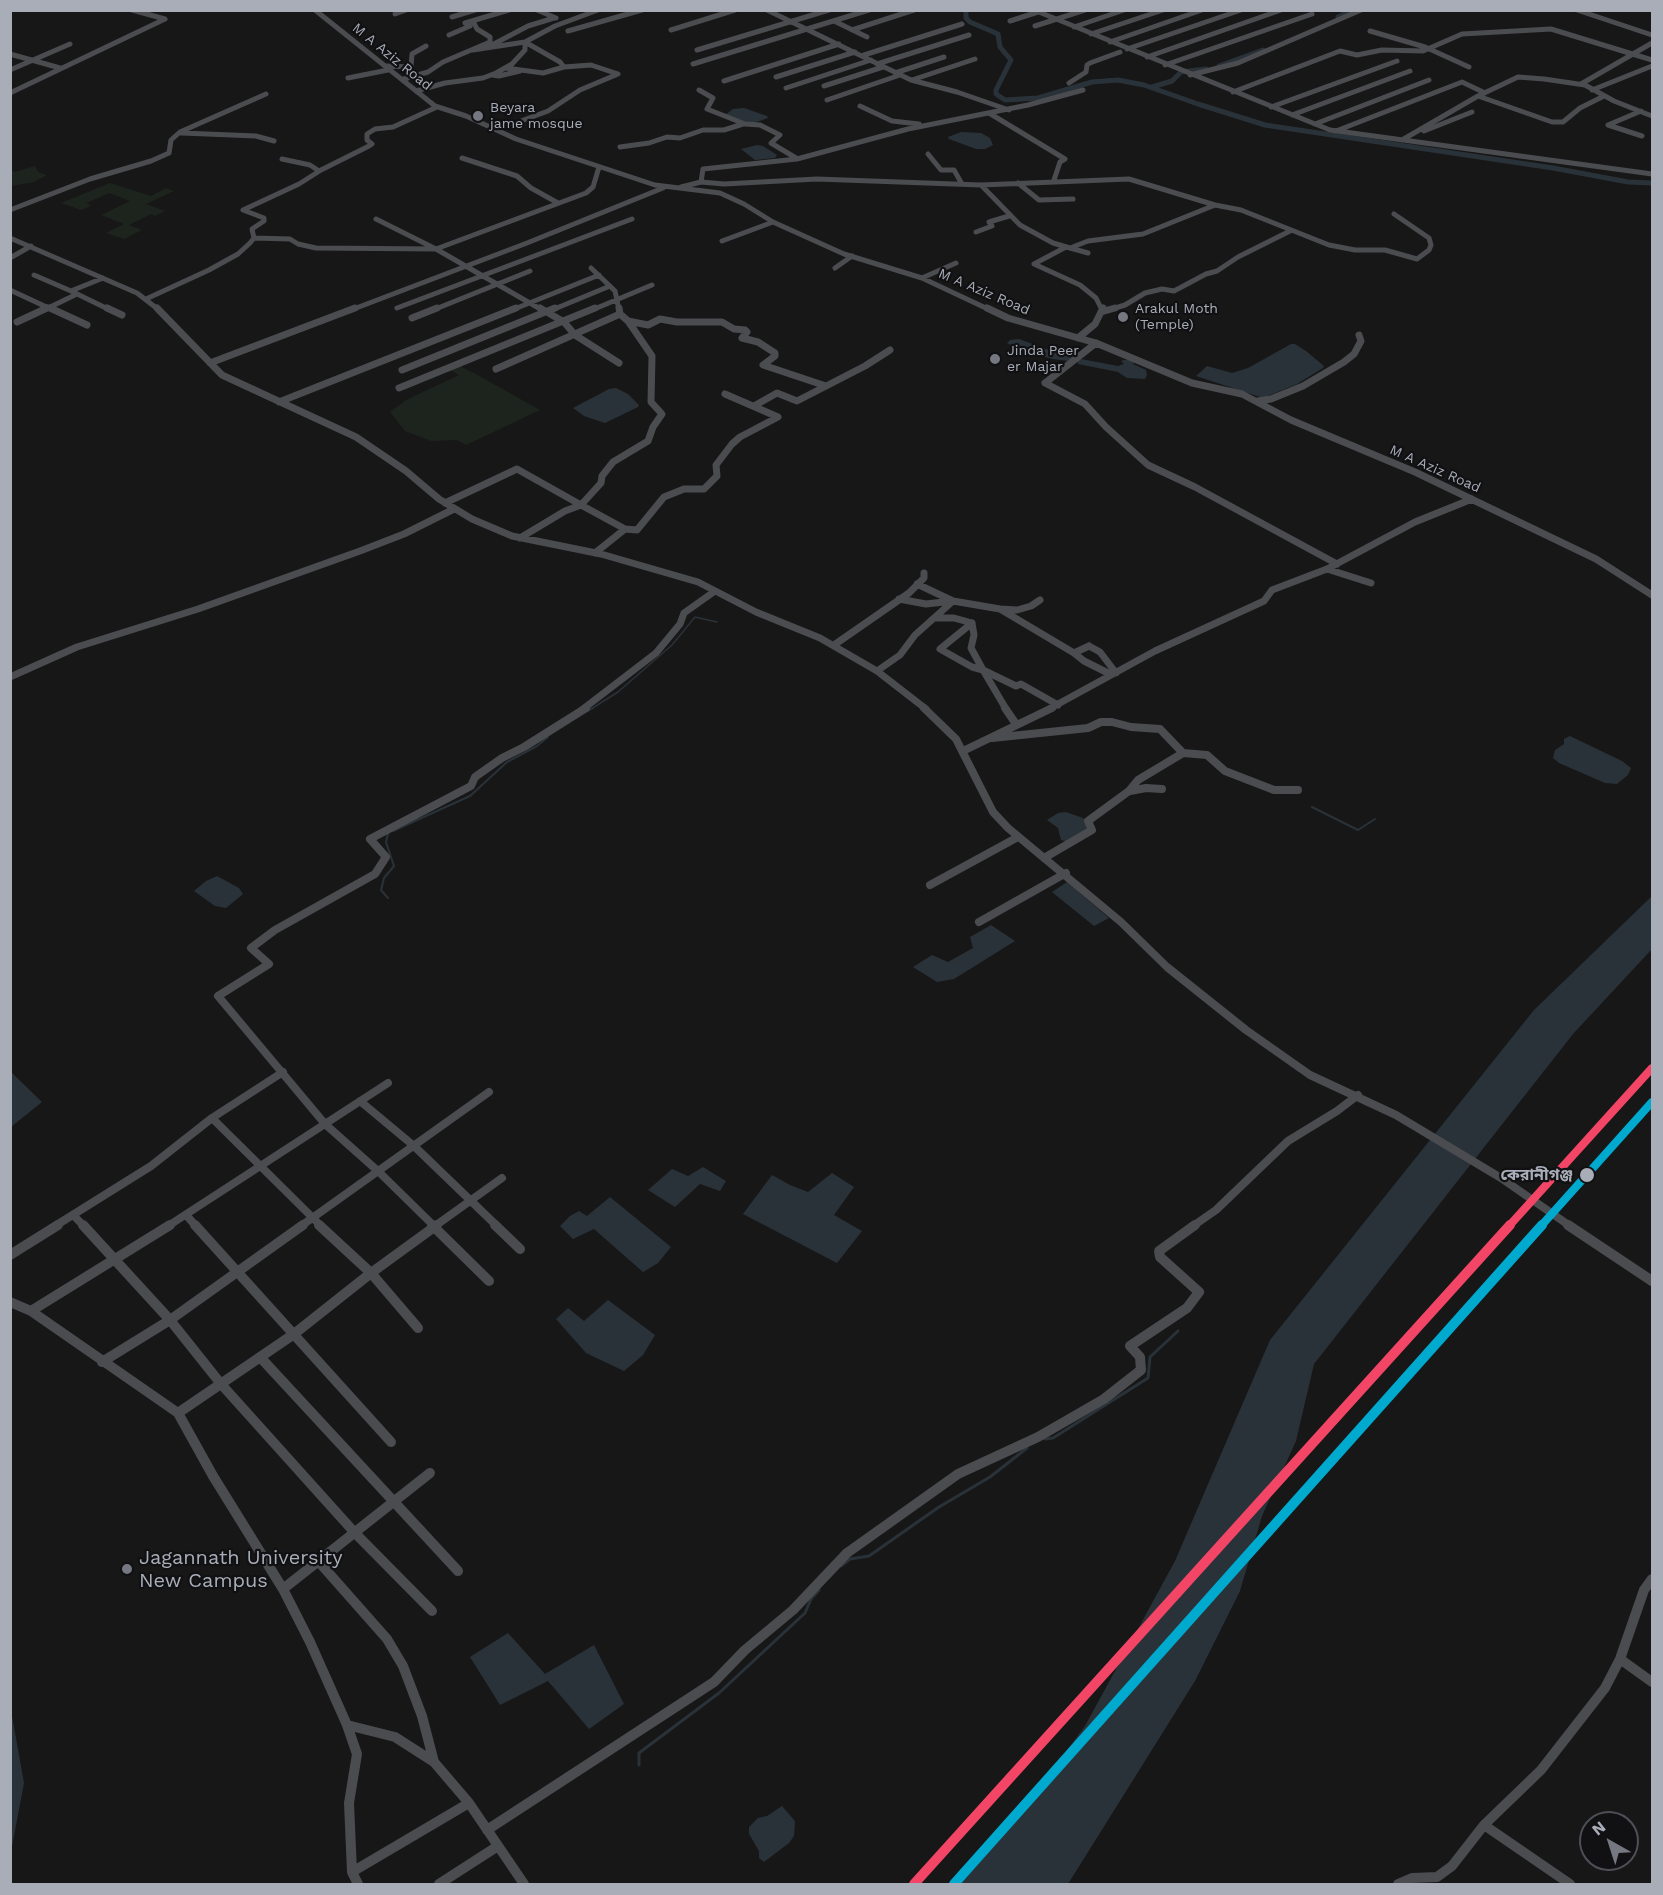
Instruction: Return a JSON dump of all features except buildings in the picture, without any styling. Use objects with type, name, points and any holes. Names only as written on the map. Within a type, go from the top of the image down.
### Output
[{"type":"street","points":[[12,90],[165,19],[132,10]]},
{"type":"street","points":[[317,12],[328,10]]},
{"type":"street","points":[[395,14],[406,10]]},
{"type":"street","points":[[452,17],[475,10]]},
{"type":"street","points":[[449,35],[509,10]]},
{"type":"street","points":[[537,10],[565,22]]},
{"type":"street","points":[[543,14],[555,10]]},
{"type":"street","points":[[473,50],[525,42],[565,22],[598,10]]},
{"type":"street","points":[[568,31],[642,10]]},
{"type":"street","points":[[671,30],[735,10]]},
{"type":"street","points":[[767,10],[864,55],[883,68],[911,80],[957,92],[1009,110]]},
{"type":"street","points":[[697,50],[829,10]]},
{"type":"street","points":[[693,64],[869,10]]},
{"type":"street","points":[[852,30],[914,10]]},
{"type":"street","points":[[1010,21],[1044,10]]},
{"type":"street","points":[[1035,26],[1085,10]]},
{"type":"street","points":[[1074,27],[1124,10]]},
{"type":"street","points":[[1091,34],[1163,10]]},
{"type":"street","points":[[1110,42],[1202,10]]},
{"type":"street","points":[[1127,49],[1241,10]]},
{"type":"street","points":[[1147,57],[1281,10]]},
{"type":"street","points":[[1190,75],[1238,63],[1361,10]]},
{"type":"street","points":[[1578,10],[1653,35]]},
{"type":"street","points":[[1036,11],[1165,65],[1336,131],[1653,174]]},
{"type":"street","name":"M A Aziz Road","points":[[317,12],[437,107],[599,167],[663,188],[720,193],[744,204],[773,222],[852,256],[888,265],[922,278],[1008,318],[1096,343],[1192,383],[1242,394],[1291,420],[1472,499],[1596,559],[1653,595]]},
{"type":"street","points":[[1165,65],[1312,14]]},
{"type":"street","points":[[487,48],[528,26],[554,18]]},
{"type":"street","points":[[834,21],[867,37]]},
{"type":"street","points":[[404,79],[428,72],[442,62],[490,42],[490,37],[472,24]]},
{"type":"street","points":[[864,55],[962,24]]},
{"type":"street","points":[[1233,92],[1340,51],[1357,55],[1382,50],[1404,52],[1430,49],[1462,34],[1549,29],[1653,60]]},
{"type":"street","points":[[1370,31],[1430,49],[1469,67]]},
{"type":"street","points":[[877,64],[969,36]]},
{"type":"street","points":[[525,42],[564,67]]},
{"type":"street","points":[[416,92],[445,83],[464,82],[491,75],[512,64],[525,50],[525,42]]},
{"type":"street","points":[[1581,84],[1653,43]]},
{"type":"street","points":[[10,70],[70,44]]},
{"type":"street","points":[[724,81],[839,44]]},
{"type":"street","points":[[348,78],[387,68],[411,67],[412,54],[426,46]]},
{"type":"street","points":[[776,77],[855,52]]},
{"type":"street","points":[[701,182],[700,172],[703,169],[797,159],[930,124],[1009,110],[1083,90],[1069,83],[1086,72],[1087,65],[1090,63],[1120,52]]},
{"type":"street","points":[[10,54],[60,68]]},
{"type":"street","points":[[827,100],[944,57]]},
{"type":"street","points":[[911,80],[975,59]]},
{"type":"street","points":[[786,87],[871,60]]},
{"type":"street","points":[[1271,107],[1397,61]]},
{"type":"street","points":[[497,130],[548,111],[580,90],[618,74],[591,65],[564,67],[543,73],[506,68]]},
{"type":"street","points":[[1592,90],[1653,66]]},
{"type":"street","points":[[824,86],[883,68]]},
{"type":"street","points":[[550,70],[559,76]]},
{"type":"street","points":[[491,75],[499,76],[520,71]]},
{"type":"street","points":[[1292,115],[1410,71]]},
{"type":"street","points":[[1402,140],[1479,96],[1518,77],[1581,84],[1653,116]]},
{"type":"street","points":[[1315,124],[1430,80]]},
{"type":"street","points":[[1336,131],[1462,82],[1485,93]]},
{"type":"street","points":[[440,93],[445,83]]},
{"type":"street","points":[[699,90],[712,98],[706,109],[744,124],[760,125],[780,135],[771,143],[797,159]]},
{"type":"street","points":[[10,210],[90,179],[151,161],[169,153],[171,140],[177,134],[201,121],[266,94]]},
{"type":"street","points":[[1479,96],[1552,122],[1563,122],[1580,108],[1604,96]]},
{"type":"street","points":[[860,106],[892,121],[930,124]]},
{"type":"street","points":[[254,238],[252,229],[264,221],[264,218],[243,210],[299,184],[372,144],[367,140],[367,134],[375,129],[393,127],[437,107]]},
{"type":"street","points":[[1642,136],[1608,125],[1636,115],[1640,110],[1653,108]]},
{"type":"street","points":[[1412,134],[1472,112]]},
{"type":"street","points":[[989,113],[1064,157],[1054,180]]},
{"type":"street","points":[[620,147],[649,143],[667,136],[680,138],[703,130],[724,130],[744,124]]},
{"type":"street","points":[[177,134],[227,133],[256,136],[274,141]]},
{"type":"street","points":[[928,154],[941,170],[954,170],[962,184]]},
{"type":"street","points":[[462,158],[516,176],[531,188],[558,203]]},
{"type":"street","points":[[282,159],[310,165],[319,171]]},
{"type":"street","points":[[146,299],[237,254],[254,238],[290,239],[298,244],[316,248],[436,249],[586,193],[593,187],[599,167]]},
{"type":"street","points":[[678,189],[701,182],[724,184],[817,178],[981,185],[1054,180],[1136,180],[1215,205],[1241,210],[1329,245],[1355,250],[1385,250],[1417,259],[1429,250],[1431,245],[1429,238],[1394,214]]},
{"type":"street","points":[[1018,183],[1039,200],[1073,199]]},
{"type":"street","points":[[981,185],[1000,202],[1009,216],[1037,235],[1088,253]]},
{"type":"street","points":[[210,363],[663,188]]},
{"type":"street","points":[[1078,338],[1095,324],[1103,308],[1096,298],[1080,285],[1034,264],[1068,247],[1088,241],[1143,234],[1215,205]]},
{"type":"street","points":[[976,232],[992,226],[989,222],[1009,216]]},
{"type":"street","points":[[376,219],[436,249],[564,322],[575,335],[619,363]]},
{"type":"street","points":[[397,308],[632,219]]},
{"type":"street","points":[[722,241],[773,222]]},
{"type":"street","points":[[1101,312],[1125,305],[1145,293],[1162,289],[1174,291],[1206,274],[1217,271],[1238,257],[1290,231]]},
{"type":"street","points":[[10,238],[137,293],[160,310],[185,339],[222,375],[356,437],[406,471],[445,503],[481,523],[520,538],[595,553],[698,582],[756,612],[834,645],[877,671],[935,716],[956,738],[993,812],[1018,837],[1065,873],[1121,922],[1167,967],[1246,1030],[1310,1075],[1358,1095],[1396,1115],[1501,1178],[1653,1281]]},
{"type":"street","points":[[10,258],[31,246]]},
{"type":"street","points":[[835,268],[852,256]]},
{"type":"street","points":[[922,278],[956,263]]},
{"type":"street","points":[[520,538],[565,511],[581,505],[601,483],[602,476],[613,462],[648,441],[653,427],[662,414],[651,402],[652,356],[628,321],[620,314],[615,291],[591,268]]},
{"type":"street","points":[[412,318],[530,271]]},
{"type":"street","points":[[34,275],[122,315]]},
{"type":"street","points":[[279,402],[599,275]]},
{"type":"street","points":[[17,322],[103,278]]},
{"type":"street","points":[[399,388],[651,285]]},
{"type":"street","points":[[402,369],[610,286]]},
{"type":"street","points":[[10,290],[87,325]]},
{"type":"street","points":[[496,369],[620,314]]},
{"type":"street","points":[[628,321],[648,325],[660,319],[677,322],[722,322],[734,329],[745,330],[747,332],[742,338],[758,342],[775,353],[775,356],[763,365],[826,386]]},
{"type":"street","points":[[1258,401],[1271,399],[1303,386],[1344,362],[1354,354],[1361,341],[1359,335]]},
{"type":"street","points":[[1096,343],[1045,383],[1085,404],[1106,428],[1148,465],[1195,487],[1337,564]]},
{"type":"street","points":[[754,406],[777,393],[797,401],[865,366],[890,350]]},
{"type":"street","points":[[445,503],[518,469],[625,530],[637,530],[664,497],[684,489],[704,489],[717,476],[716,465],[732,444],[740,437],[778,417],[725,394]]},
{"type":"street","points":[[963,751],[1058,705],[1155,651],[1245,612],[1264,601],[1272,590],[1327,569],[1415,522],[1472,499]]},
{"type":"street","points":[[10,677],[77,647],[198,609],[360,551],[404,534],[454,508]]},
{"type":"street","points":[[595,553],[625,530]]},
{"type":"street","points":[[1327,569],[1371,583]]},
{"type":"street","points":[[834,645],[899,599],[924,578],[924,573]]},
{"type":"street","points":[[917,584],[953,601],[1000,609],[1017,610],[1041,600]]},
{"type":"street","points":[[489,1281],[379,1172],[325,1124],[218,996],[269,964],[251,948],[275,930],[375,874],[386,857],[370,839],[471,786],[475,777],[502,758],[524,747],[552,727],[592,704],[656,653],[680,624],[684,614],[715,591]]},
{"type":"street","points":[[899,599],[926,604],[953,601]]},
{"type":"street","points":[[877,671],[900,655],[915,635],[953,601]]},
{"type":"street","points":[[1000,609],[1074,652],[1084,661],[1108,673],[1116,673]]},
{"type":"street","points":[[936,618],[954,618],[972,623]]},
{"type":"street","points":[[972,623],[940,649],[972,667],[1016,686],[1021,684],[1058,705]]},
{"type":"street","points":[[972,623],[974,635],[971,648],[995,694],[1016,724]]},
{"type":"street","points":[[1074,652],[1089,646],[1101,652],[1116,673]]},
{"type":"street","points":[[988,738],[1088,728],[1101,722],[1112,722],[1131,727],[1160,729],[1183,753]]},
{"type":"street","points":[[1044,858],[1092,830],[1088,821],[1103,813],[1115,800],[1129,791],[1138,780],[1183,753],[1207,755],[1225,771],[1274,790],[1298,790]]},
{"type":"street","points":[[1129,791],[1146,788],[1162,789]]},
{"type":"street","points":[[930,885],[1018,837]]},
{"type":"street","points":[[979,922],[1065,873]]},
{"type":"street","points":[[10,1255],[151,1166],[212,1118],[283,1072]]},
{"type":"street","points":[[31,1311],[114,1257],[186,1215],[388,1083]]},
{"type":"street","points":[[102,1362],[170,1320],[489,1092]]},
{"type":"street","points":[[487,1830],[714,1682],[745,1650],[794,1610],[847,1553],[958,1474],[1038,1437],[1104,1399],[1141,1370],[1140,1357],[1130,1346],[1187,1308],[1199,1292],[1160,1257],[1159,1251],[1216,1210],[1287,1141],[1337,1111],[1358,1095]]},
{"type":"street","points":[[360,1101],[414,1146],[520,1249]]},
{"type":"street","points":[[212,1118],[312,1219],[371,1273],[418,1328]]},
{"type":"street","points":[[178,1413],[294,1334],[371,1273],[502,1178]]},
{"type":"street","points":[[73,1215],[170,1320],[221,1383],[355,1533],[432,1611]]},
{"type":"street","points":[[186,1215],[391,1442]]},
{"type":"street","points":[[10,1302],[31,1311],[178,1413],[213,1476],[283,1589],[310,1642],[347,1725],[357,1754],[348,1803],[352,1872],[358,1884]]},
{"type":"street","points":[[260,1357],[396,1500],[458,1571]]},
{"type":"street","points":[[283,1589],[430,1473]]},
{"type":"street","points":[[319,1562],[387,1639],[403,1666],[422,1716],[434,1762]]},
{"type":"street","points":[[1398,1884],[1413,1878],[1437,1877],[1452,1866],[1484,1825],[1541,1770],[1596,1701],[1620,1659],[1644,1590],[1653,1579]]},
{"type":"street","points":[[1620,1659],[1653,1682]]},
{"type":"street","points":[[347,1725],[395,1737],[434,1762],[469,1803],[524,1884]]},
{"type":"street","points":[[352,1872],[469,1803]]},
{"type":"street","points":[[1484,1825],[1570,1884]]},
{"type":"street","points":[[439,1884],[498,1846]]},
{"type":"shaded area","points":[[744,108],[768,118],[751,124],[725,115],[733,109]]},
{"type":"shaded area","points":[[961,132],[981,133],[990,138],[993,145],[985,149],[976,149],[948,137]]},
{"type":"shaded area","points":[[757,145],[777,155],[775,158],[755,160],[741,149]]},
{"type":"shaded area","points":[[35,166],[38,172],[47,175],[34,182],[11,186],[11,169],[15,172]]},
{"type":"shaded area","points":[[110,183],[151,196],[166,188],[174,191],[146,204],[165,211],[155,216],[151,214],[129,225],[142,230],[124,239],[106,233],[124,224],[101,215],[130,201],[109,193],[87,203],[91,206],[81,210],[61,203]]},
{"type":"shaded area","points":[[1019,339],[1054,352],[1066,348],[1076,355],[1068,361],[1053,359],[1019,350],[1007,343],[1010,340]]},
{"type":"shaded area","points":[[1291,344],[1306,351],[1324,366],[1323,368],[1297,384],[1263,398],[1196,376],[1207,366],[1232,373],[1248,368]]},
{"type":"shaded area","points":[[1077,360],[1118,366],[1124,364],[1121,361],[1131,360],[1135,361],[1133,364],[1146,370],[1147,375],[1145,379],[1127,378],[1118,372],[1078,364]]},
{"type":"shaded area","points":[[459,366],[540,410],[466,445],[457,440],[431,441],[405,431],[390,412],[406,400],[459,375],[450,370]]},
{"type":"shaded area","points":[[616,388],[628,394],[639,405],[638,407],[605,423],[584,416],[573,408],[609,389]]},
{"type":"shaded area","points":[[1570,736],[1622,761],[1631,768],[1628,775],[1617,784],[1605,783],[1559,763],[1553,758],[1555,750],[1564,744],[1564,739]]},
{"type":"shaded area","points":[[1066,812],[1083,818],[1088,828],[1067,842],[1061,840],[1058,828],[1047,820],[1058,813]]},
{"type":"shaded area","points":[[217,876],[239,888],[243,894],[226,908],[215,906],[194,891],[206,881]]},
{"type":"shaded area","points":[[1067,882],[1109,918],[1094,926],[1052,892]]},
{"type":"shaded area","points":[[1652,896],[1652,949],[1573,1034],[1314,1364],[1296,1441],[1262,1516],[1240,1591],[1195,1681],[1068,1884],[956,1884],[1016,1819],[1085,1726],[1175,1561],[1270,1340],[1534,1010]]},
{"type":"shaded area","points":[[991,925],[1015,941],[954,979],[937,982],[913,967],[932,955],[948,962],[973,948],[970,937]]},
{"type":"shaded area","points":[[10,1071],[42,1102],[11,1127],[10,1127]]},
{"type":"shaded area","points":[[703,1167],[726,1181],[720,1191],[700,1184],[675,1207],[648,1190],[672,1169],[688,1176]]},
{"type":"shaded area","points":[[832,1173],[854,1187],[834,1215],[862,1231],[837,1263],[743,1214],[772,1175],[808,1192]]},
{"type":"shaded area","points":[[610,1197],[671,1247],[658,1263],[643,1272],[594,1229],[573,1239],[560,1226],[579,1211],[587,1216]]},
{"type":"shaded area","points":[[608,1300],[655,1335],[643,1355],[624,1371],[586,1353],[556,1319],[568,1308],[584,1321]]},
{"type":"shaded area","points":[[508,1633],[545,1674],[594,1645],[624,1704],[589,1729],[548,1681],[500,1705],[470,1657]]},
{"type":"shaded area","points":[[11,1710],[24,1783],[10,1852]]},
{"type":"shaded area","points":[[782,1806],[795,1821],[794,1836],[789,1843],[764,1862],[759,1858],[759,1851],[749,1834],[749,1827],[758,1818],[767,1816]]},
{"type":"waterway","points":[[966,10],[966,18],[970,22],[998,34],[1000,47],[1011,60],[996,90],[996,94],[1005,100],[1038,98],[1092,82],[1118,80],[1144,85],[1195,103]]},
{"type":"waterway","points":[[1338,17],[1353,10]]},
{"type":"waterway","points":[[1219,66],[1263,50]]},
{"type":"waterway","points":[[1152,87],[1172,81],[1181,72],[1206,69]]},
{"type":"waterway","points":[[1198,104],[1265,125],[1553,168],[1628,182],[1652,183]]},
{"type":"waterway","points":[[591,709],[618,692],[672,645],[695,617],[717,622]]},
{"type":"waterway","points":[[588,711],[593,708]]},
{"type":"waterway","points":[[393,831],[470,796],[507,762],[537,746],[548,737]]},
{"type":"waterway","points":[[1312,807],[1358,830],[1375,819]]},
{"type":"waterway","points":[[388,834],[386,842],[394,866],[384,878],[381,890],[388,898]]},
{"type":"waterway","points":[[1045,1439],[1053,1438],[1148,1378],[1150,1357],[1178,1331]]},
{"type":"waterway","points":[[841,1566],[850,1559],[869,1556],[939,1507],[990,1477],[1027,1448]]},
{"type":"waterway","points":[[639,1765],[639,1753],[719,1693],[805,1613],[811,1599],[819,1590]]},
{"type":"transit line","points":[[914,1884],[1652,1068]]},
{"type":"transit line","points":[[954,1884],[1652,1102]]},
{"type":"place","name":"Beyara jame mosque","points":[[478,116]]},
{"type":"place","name":"Arakul Moth (Temple)","points":[[1123,317]]},
{"type":"place","name":"Jinda Peer er Majar","points":[[995,359]]},
{"type":"place","name":"কেরানীগঞ্জ","points":[[1587,1175]]},
{"type":"place","name":"Jagannath University New Campus","points":[[127,1569]]}]
